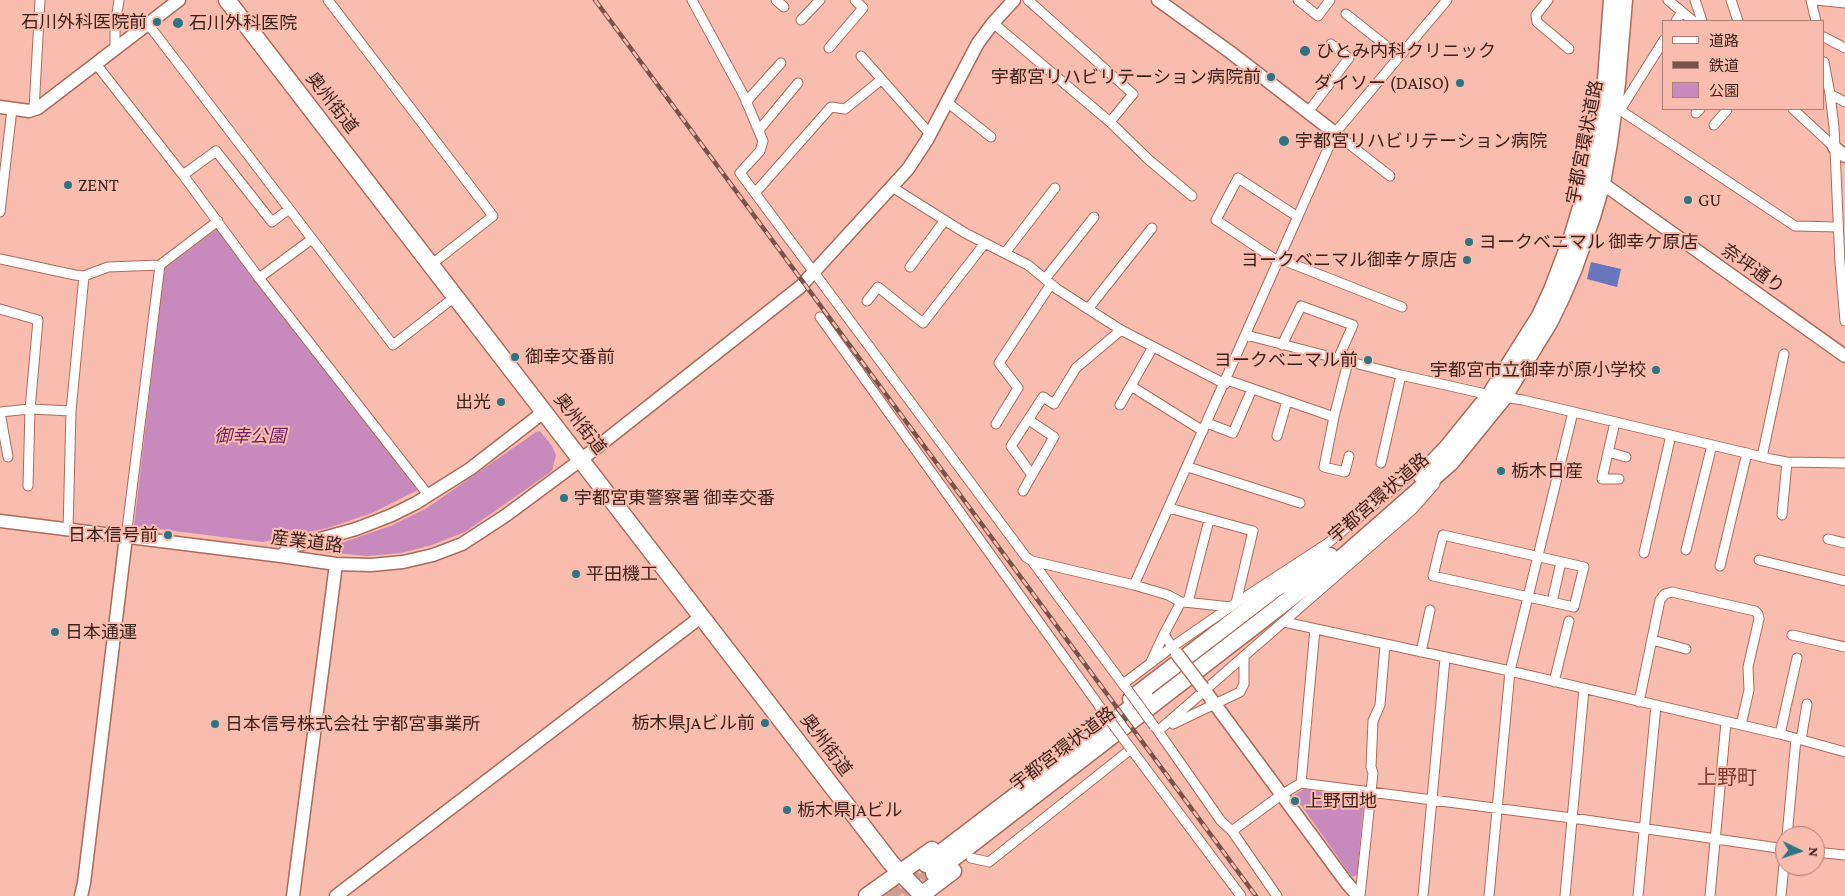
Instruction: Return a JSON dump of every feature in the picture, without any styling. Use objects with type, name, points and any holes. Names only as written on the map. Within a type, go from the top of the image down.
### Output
[{"type":"highway","name":"奥州街道","points":[[228,0],[918,896]]},
{"type":"highway","name":"宇都宮環状道路","points":[[1595,182],[1597,140],[1606,80],[1612,0]]},
{"type":"highway","name":"宇都宮環状道路","points":[[1449,455],[1410,486],[1330,556],[930,868],[1282,615],[1449,455],[1496,396],[1550,321],[1574,268],[1595,182],[1617,110],[1624,0]]},
{"type":"highway","points":[[867,896],[955,833],[1270,593],[1330,556]]},
{"type":"highway","points":[[918,896],[971,858],[1205,679],[1282,615]]},
{"type":"street","points":[[34,110],[40,0]]},
{"type":"street","points":[[115,49],[115,27],[119,0]]},
{"type":"street","points":[[0,212],[6,108],[34,110],[179,0]]},
{"type":"street","points":[[328,0],[493,216],[432,264]]},
{"type":"street","points":[[692,0],[746,102],[763,141],[760,151],[740,173],[1015,543],[1026,557],[1032,561],[1156,729],[1221,821],[1232,831],[1277,896]]},
{"type":"street","points":[[776,0],[784,7]]},
{"type":"street","points":[[800,20],[820,0]]},
{"type":"street","points":[[829,48],[863,8],[855,0]]},
{"type":"street","name":"産業道路","points":[[0,521],[336,564],[371,565],[403,562],[433,555],[455,547],[474,537],[505,516],[582,460],[800,287],[908,169],[930,134],[978,43],[1014,0]]},
{"type":"street","points":[[1028,0],[1133,94],[1110,122]]},
{"type":"street","points":[[1158,0],[1390,176]]},
{"type":"street","points":[[1298,0],[1318,16],[1330,0]]},
{"type":"street","points":[[1134,585],[1226,382],[1335,133],[1447,0]]},
{"type":"street","points":[[1548,0],[1536,15],[1537,22],[1569,49]]},
{"type":"street","points":[[1668,0],[1692,20]]},
{"type":"street","points":[[1695,0],[1702,20]]},
{"type":"street","points":[[1731,0],[1738,20]]},
{"type":"street","points":[[1811,0],[1816,20]]},
{"type":"street","points":[[1816,0],[1845,3]]},
{"type":"street","points":[[1677,20],[1682,12]]},
{"type":"street","points":[[1346,14],[1399,56]]},
{"type":"street","points":[[993,23],[1110,122],[1149,160],[1192,196]]},
{"type":"street","points":[[148,24],[393,345],[456,296]]},
{"type":"street","points":[[1825,38],[1845,48]]},
{"type":"street","points":[[1662,43],[1617,110],[1795,226],[1838,227]]},
{"type":"street","points":[[1308,112],[1350,58],[1331,44]]},
{"type":"street","points":[[861,56],[930,134]]},
{"type":"street","points":[[96,64],[429,496]]},
{"type":"street","points":[[746,102],[781,64]]},
{"type":"street","points":[[1825,67],[1830,94],[1841,209],[1838,227],[1843,264],[1845,321]]},
{"type":"street","points":[[755,193],[831,107],[845,109],[881,80]]},
{"type":"street","points":[[759,130],[798,83]]},
{"type":"street","points":[[1830,94],[1845,102]]},
{"type":"street","points":[[947,102],[991,136]]},
{"type":"street","points":[[1714,126],[1727,110]]},
{"type":"street","points":[[1794,110],[1845,156]]},
{"type":"street","points":[[183,175],[216,151],[272,222],[289,209]]},
{"type":"street","points":[[1298,217],[1238,178],[1216,220],[1279,261],[1402,307]]},
{"type":"street","name":"奈坪通り","points":[[1595,182],[1845,356]]},
{"type":"street","points":[[892,187],[985,243],[1028,265],[1048,282],[1088,309],[1153,347],[1226,382],[1334,417]]},
{"type":"street","points":[[1005,253],[1055,188]]},
{"type":"street","points":[[996,424],[1018,388],[999,363],[1048,282],[1094,217]]},
{"type":"street","points":[[910,268],[945,220]]},
{"type":"street","points":[[0,259],[84,276],[108,267],[160,265],[218,221]]},
{"type":"street","points":[[1088,309],[1152,228]]},
{"type":"street","points":[[260,278],[312,239]]},
{"type":"street","points":[[867,300],[878,287],[922,323],[985,243]]},
{"type":"street","points":[[81,896],[160,265]]},
{"type":"street","points":[[68,530],[71,411],[84,276]]},
{"type":"street","points":[[1282,345],[1301,306],[1353,324],[1343,360],[1324,467],[1345,472],[1349,456]]},
{"type":"street","points":[[0,309],[38,320],[30,409],[28,486]]},
{"type":"street","points":[[820,316],[1100,707],[1240,896]]},
{"type":"street","points":[[1032,475],[1011,446],[1043,397],[1054,404],[1076,368],[1121,330]]},
{"type":"street","points":[[1246,336],[1401,375],[1496,396],[1523,400],[1762,457],[1787,462],[1845,463]]},
{"type":"street","points":[[1120,405],[1153,347]]},
{"type":"street","points":[[1762,457],[1784,354]]},
{"type":"street","points":[[1381,463],[1401,375]]},
{"type":"street","points":[[1131,386],[1205,427],[1233,433],[1252,389]]},
{"type":"street","points":[[1277,436],[1287,401]]},
{"type":"street","points":[[8,457],[0,412],[30,409],[71,411]]},
{"type":"street","points":[[281,556],[290,548],[356,529],[392,515],[429,496],[470,468],[545,411]]},
{"type":"street","points":[[1490,896],[1510,671],[1573,412]]},
{"type":"street","points":[[1023,491],[1054,437],[1029,420]]},
{"type":"street","points":[[1616,422],[1602,479],[1619,479]]},
{"type":"street","points":[[1644,553],[1671,435]]},
{"type":"street","points":[[1686,550],[1712,445]]},
{"type":"street","points":[[1608,452],[1626,456]]},
{"type":"street","points":[[1720,566],[1748,453]]},
{"type":"street","points":[[1125,687],[1150,664],[1174,651],[1234,605],[1328,543],[1421,465],[1449,455]]},
{"type":"street","points":[[1782,514],[1787,462]]},
{"type":"street","points":[[1188,467],[1300,503]]},
{"type":"street","points":[[1169,508],[1253,531],[1234,605]]},
{"type":"street","points":[[1150,664],[1164,634],[1185,602],[1209,520]]},
{"type":"street","points":[[1443,535],[1538,557],[1584,567],[1574,607],[1433,576],[1443,535]]},
{"type":"street","points":[[1828,539],[1845,542]]},
{"type":"street","points":[[1760,560],[1845,581]]},
{"type":"street","points":[[1032,561],[1134,585],[1185,602],[1234,605]]},
{"type":"street","points":[[1552,602],[1562,562]]},
{"type":"street","points":[[293,896],[336,564]]},
{"type":"street","points":[[1639,702],[1660,600],[1665,594],[1672,592],[1754,611],[1758,614],[1759,619],[1748,667],[1749,690],[1741,725]]},
{"type":"street","points":[[1421,652],[1430,610]]},
{"type":"street","points":[[1156,729],[1244,657],[1282,615],[1315,629],[1510,671],[1780,734],[1845,752]]},
{"type":"street","points":[[336,896],[702,616]]},
{"type":"street","points":[[1554,682],[1569,621]]},
{"type":"street","points":[[1300,783],[1315,629]]},
{"type":"street","points":[[1164,634],[1174,651],[1205,690],[1281,795],[1359,896]]},
{"type":"street","points":[[1792,635],[1845,647]]},
{"type":"street","points":[[1652,640],[1686,649]]},
{"type":"street","points":[[1359,896],[1373,773],[1370,767],[1373,721],[1380,705],[1385,644]]},
{"type":"street","points":[[1156,729],[1236,694],[1243,688],[1244,657]]},
{"type":"street","points":[[1423,896],[1445,658]]},
{"type":"street","points":[[1780,734],[1797,658]]},
{"type":"street","points":[[1565,896],[1584,689]]},
{"type":"street","points":[[1788,826],[1799,739],[1807,704]]},
{"type":"street","points":[[1638,896],[1656,705]]},
{"type":"street","points":[[1710,896],[1726,722]]},
{"type":"street","points":[[971,858],[989,862],[1131,749]]},
{"type":"street","points":[[1232,831],[1300,783],[1775,847]]},
{"type":"street","points":[[1825,853],[1845,855]]},
{"type":"street","points":[[1781,896],[1783,876]]},
{"type":"green space","name":"御幸公園","points":[[217,229],[419,480],[418,490],[372,513],[328,528],[263,542],[134,526],[164,269]]},
{"type":"green space","points":[[540,431],[552,446],[556,455],[552,471],[465,532],[432,545],[401,553],[367,556],[324,552],[324,548],[393,525],[427,508]]},
{"type":"green space","points":[[1304,789],[1364,798],[1357,875],[1352,877],[1294,795]]},
{"type":"water","points":[[1591,262],[1621,269],[1617,287],[1587,279]]},
{"type":"tunnel","points":[[886,896],[926,864]]},
{"type":"tunnel","points":[[905,896],[934,873]]},
{"type":"railway","points":[[595,0],[1256,896]]},
{"type":"place","name":"石川外科医院前","points":[[157,22]]},
{"type":"place","name":"石川外科医院","points":[[178,23]]},
{"type":"place","name":"ひとみ内科クリニック","points":[[1305,51]]},
{"type":"place","name":"宇都宮リハビリテーション病院前","points":[[1271,77]]},
{"type":"place","name":"ダイソー (DAISO)","points":[[1460,83]]},
{"type":"place","name":"宇都宮リハビリテーション病院","points":[[1284,141]]},
{"type":"place","name":"ZENT","points":[[68,185]]},
{"type":"place","name":"GU","points":[[1688,200]]},
{"type":"place","name":"ヨークベニマル 御幸ケ原店","points":[[1469,242]]},
{"type":"place","name":"ヨークベニマル御幸ケ原店","points":[[1467,260]]},
{"type":"place","name":"御幸交番前","points":[[515,357]]},
{"type":"place","name":"ヨークベニマル前","points":[[1368,360]]},
{"type":"place","name":"宇都宮市立御幸が原小学校","points":[[1656,370]]},
{"type":"place","name":"出光","points":[[501,402]]},
{"type":"place","name":"栃木日産","points":[[1501,471]]},
{"type":"place","name":"宇都宮東警察署 御幸交番","points":[[564,498]]},
{"type":"place","name":"日本信号前","points":[[168,535]]},
{"type":"place","name":"平田機工","points":[[576,574]]},
{"type":"place","name":"日本通運","points":[[55,632]]},
{"type":"place","name":"栃木県JAビル前","points":[[765,723]]},
{"type":"place","name":"日本信号株式会社 宇都宮事業所","points":[[215,724]]},
{"type":"place","name":"上野団地","points":[[1295,801]]},
{"type":"place","name":"栃木県JAビル","points":[[787,810]]},
{"type":"district","name":"上野町","points":[[1727,778]]}]
